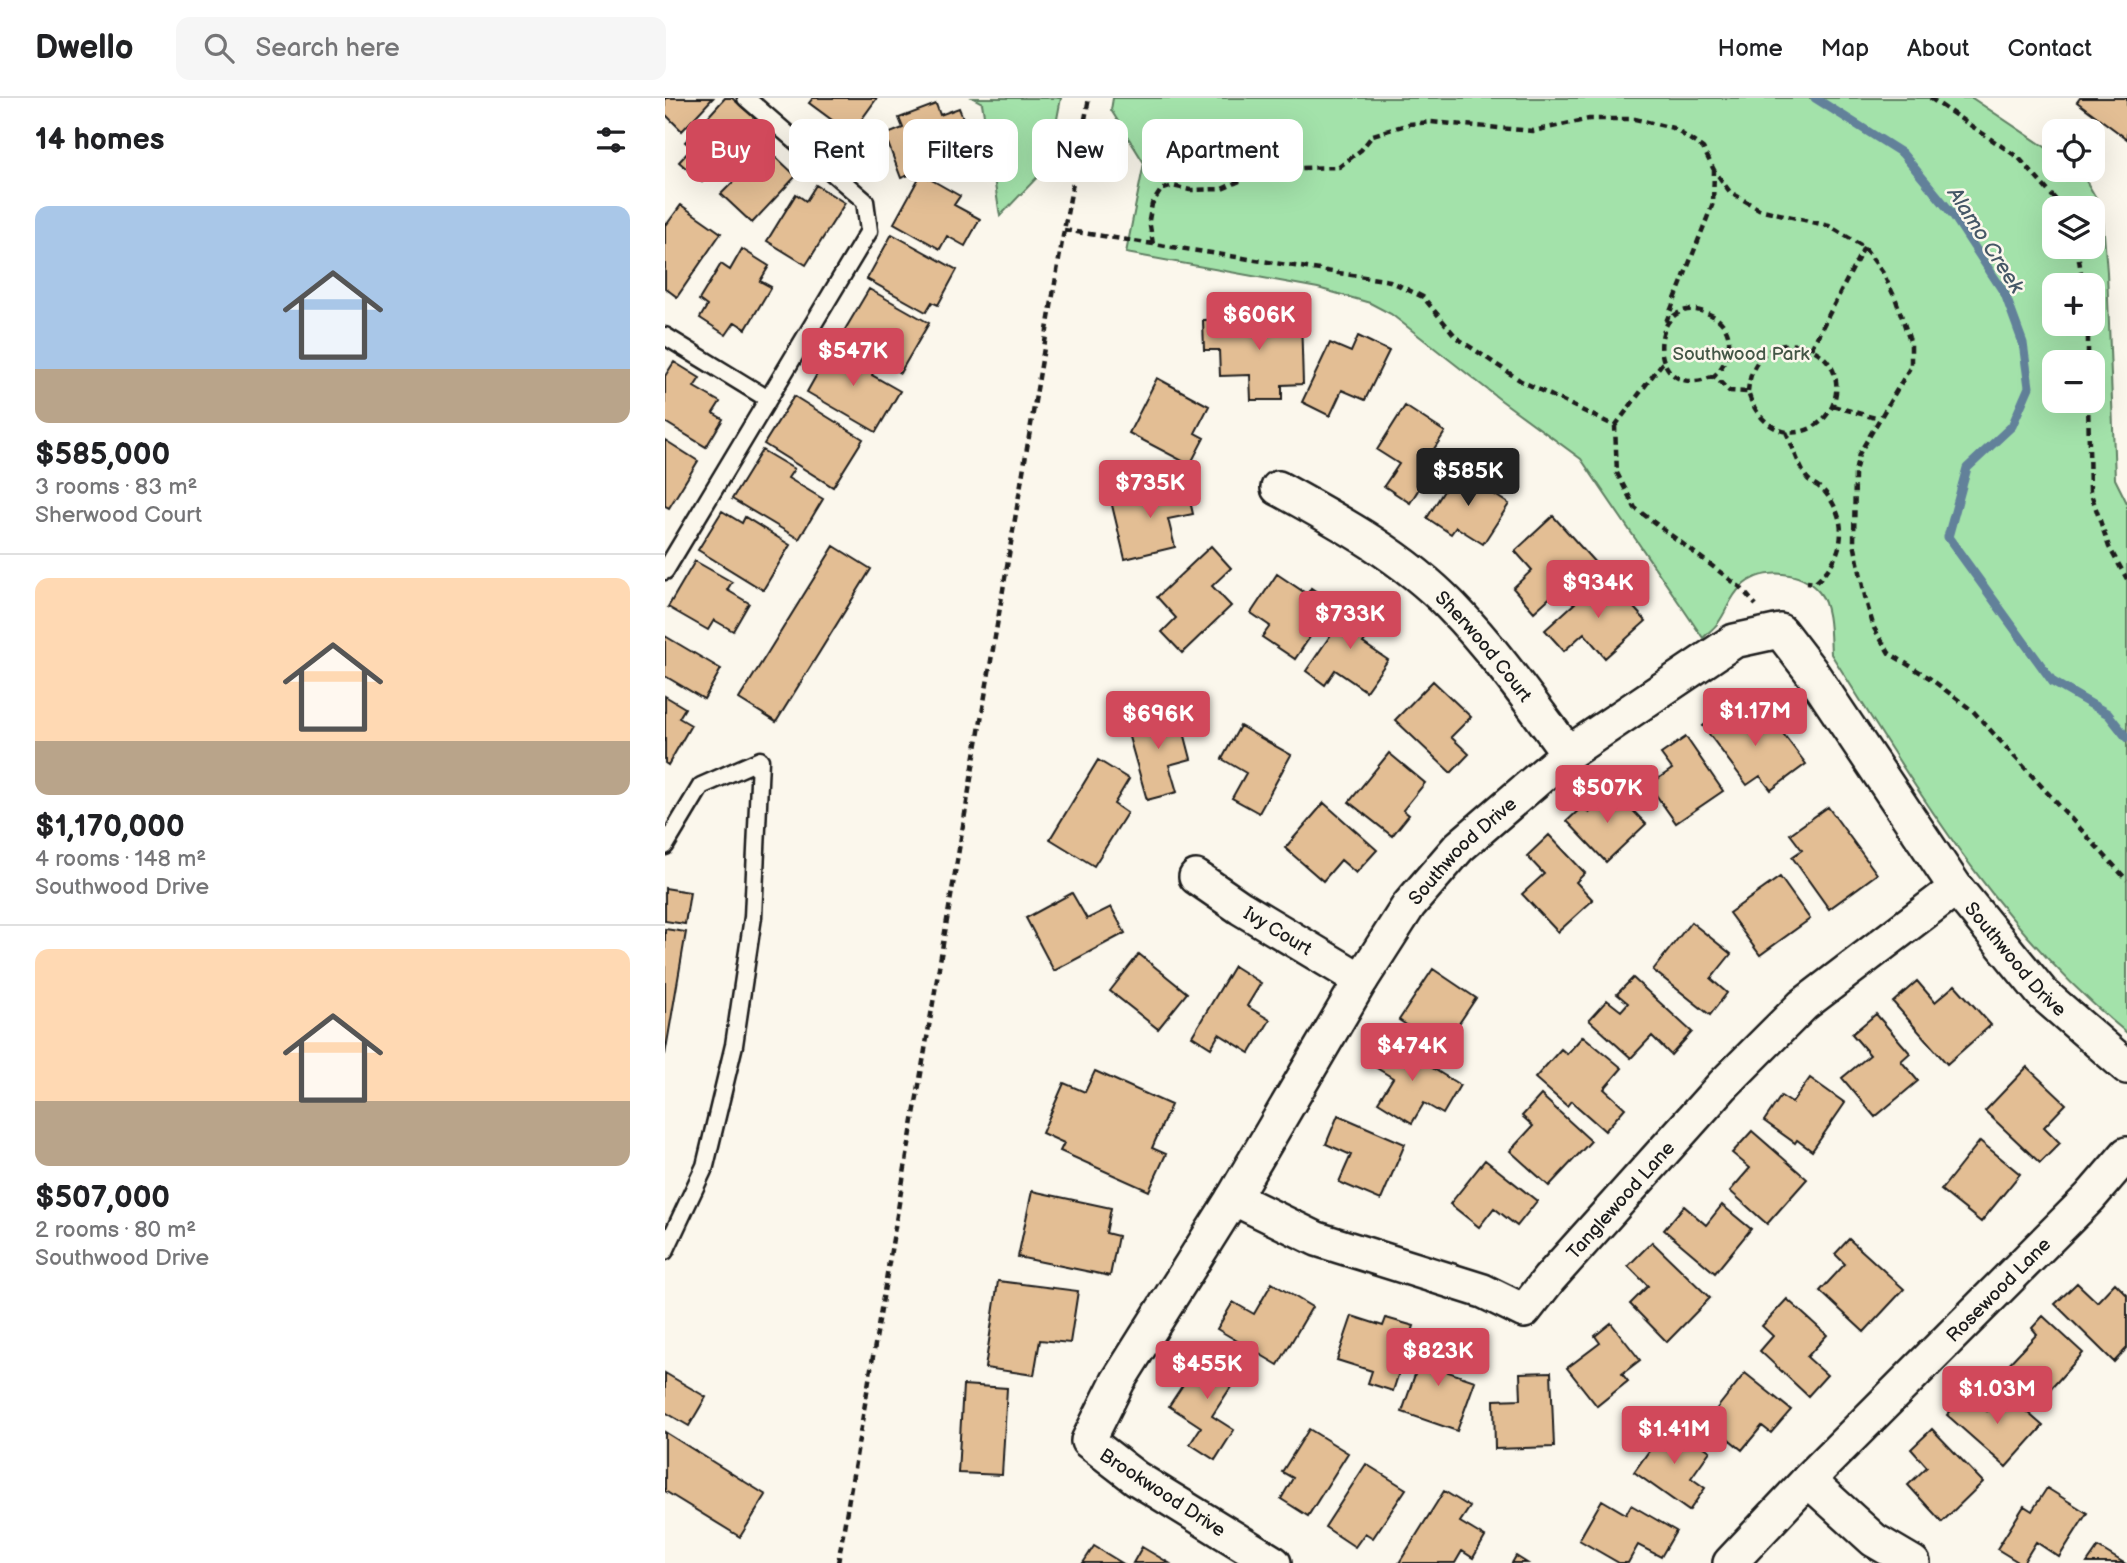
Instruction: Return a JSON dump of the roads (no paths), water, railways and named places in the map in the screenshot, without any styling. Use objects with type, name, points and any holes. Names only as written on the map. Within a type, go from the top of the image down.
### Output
[{"type":"street","name":"Sherwood Court","points":[[1277,488],[1317,509],[1401,562],[1450,605],[1509,674],[1568,753]]},
{"type":"street","name":"Southwood Drive","points":[[1088,1441],[1118,1381],[1233,1198],[1361,980],[1409,905],[1459,847],[1568,753],[1734,641],[1780,631],[1810,670],[1955,888],[2042,993],[2127,1067]]},
{"type":"street","name":"Ivy Court","points":[[1196,877],[1241,908],[1361,980]]},
{"type":"street","name":"Tanglewood Lane","points":[[1233,1198],[1317,1240],[1483,1291],[1524,1311],[1549,1279],[1714,1096],[1803,1005],[1955,888]]},
{"type":"street","name":"Rosewood Lane","points":[[1730,1563],[1808,1480],[2090,1196],[2127,1154]]},
{"type":"street","name":"Brookwood Drive","points":[[1088,1441],[1136,1478],[1274,1563]]},
{"type":"street","points":[[1808,1480],[1874,1540],[1913,1563]]},
{"type":"lane","points":[[665,571],[869,231],[865,201],[746,98]]},
{"type":"lane","points":[[665,336],[768,399]]},
{"type":"lane","points":[[665,846],[701,786],[760,760],[753,917],[734,1045],[705,1166],[665,1251]]},
{"type":"waterway","name":"Alamo Creek","points":[[1815,98],[1902,153],[1954,216],[2005,294],[2023,343],[2029,387],[2012,426],[1967,468],[1948,537],[2053,682],[2108,714],[2127,738]]},
{"type":"park label","name":"Southwood Park","points":[[1741,353]]}]
